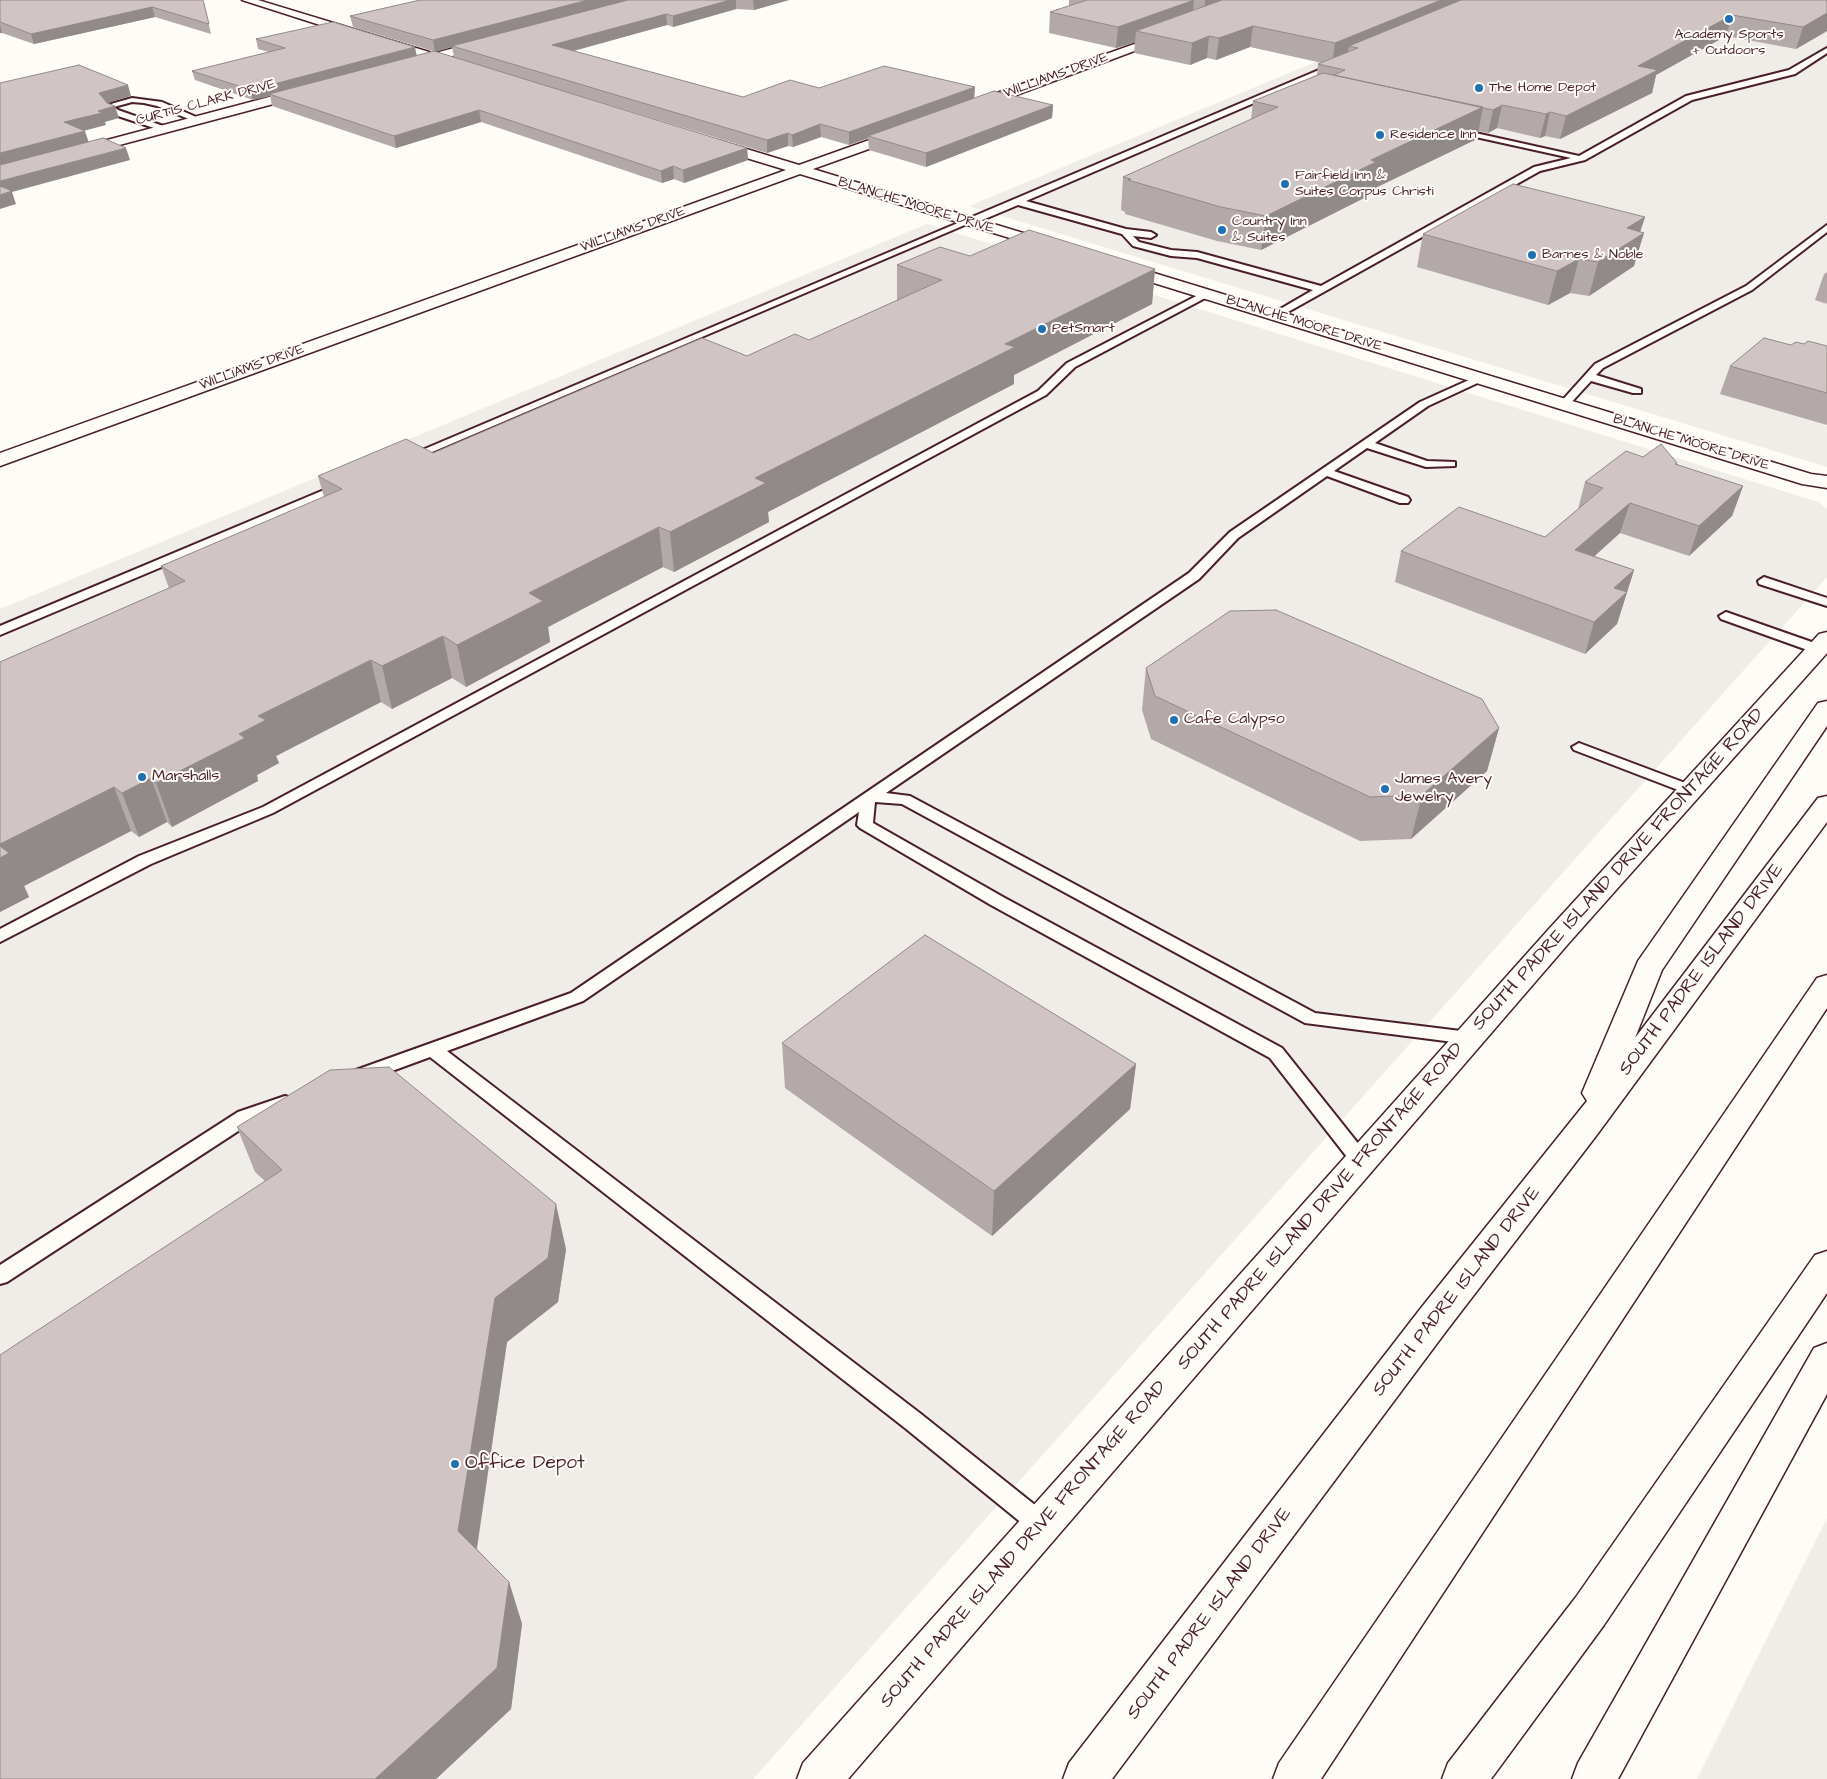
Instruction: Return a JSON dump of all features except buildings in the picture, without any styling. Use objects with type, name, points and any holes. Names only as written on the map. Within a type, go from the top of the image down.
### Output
[{"type":"main road","points":[[247,0],[471,69]]},
{"type":"main road","name":"WILLIAMS DRIVE","points":[[956,112],[1180,31]]},
{"type":"main road","points":[[396,68],[500,40]]},
{"type":"main road","name":"CURTIS CLARK DRIVE","points":[[67,155],[321,88]]},
{"type":"main road","name":"WILLIAMS DRIVE","points":[[0,460],[919,126]]},
{"type":"main road","name":"BLANCHE MOORE DRIVE","points":[[695,138],[1069,252]]},
{"type":"main road","name":"BLANCHE MOORE DRIVE","points":[[1106,263],[1818,481],[1827,490]]},
{"type":"main road","name":"SOUTH PADRE ISLAND DRIVE FRONTAGE ROAD","points":[[819,1779],[1469,1038],[1822,644]]},
{"type":"main road","points":[[1585,1126],[1648,968],[1827,708]]},
{"type":"main road","name":"SOUTH PADRE ISLAND DRIVE","points":[[1084,1779],[1434,1319],[1585,1126],[1827,804]]},
{"type":"main road","points":[[1296,1779],[1827,985]]},
{"type":"main road","points":[[1464,1779],[1590,1611],[1827,1265]]},
{"type":"main road","points":[[1594,1779],[1827,1359]]},
{"type":"lane","points":[[1275,315],[1537,169],[1582,158],[1689,98],[1792,72],[1827,50]]},
{"type":"lane","points":[[394,465],[1340,64]]},
{"type":"lane","points":[[1281,90],[1300,94]]},
{"type":"lane","points":[[163,130],[115,112],[108,106],[132,100],[144,101],[159,104],[199,120]]},
{"type":"lane","points":[[1446,128],[1582,158]]},
{"type":"lane","points":[[1018,202],[1125,232],[1150,234]]},
{"type":"lane","points":[[1564,404],[1599,366],[1749,288],[1827,229]]},
{"type":"lane","points":[[1125,232],[1136,244],[1170,254],[1197,255],[1322,289]]},
{"type":"lane","points":[[1189,245],[1197,255]]},
{"type":"lane","points":[[0,936],[145,860],[268,810],[1042,393],[1071,365],[1206,294]]},
{"type":"lane","points":[[1590,376],[1637,391]]},
{"type":"lane","points":[[347,1080],[577,997],[1194,576],[1234,535],[1424,404],[1480,378]]},
{"type":"lane","points":[[1366,444],[1426,464],[1451,464]]},
{"type":"lane","points":[[1325,472],[1404,500]]},
{"type":"lane","points":[[0,631],[358,480]]},
{"type":"lane","points":[[1764,581],[1827,602]]},
{"type":"lane","points":[[1726,616],[1822,644]]},
{"type":"lane","points":[[1579,747],[1691,790]]},
{"type":"lane","points":[[868,797],[905,799],[1311,1019],[1469,1038]]},
{"type":"lane","points":[[868,797],[865,825],[997,901],[1276,1053],[1361,1161]]},
{"type":"lane","points":[[432,1049],[913,1421],[1042,1525]]},
{"type":"lane","points":[[0,1276],[245,1117],[301,1097]]},
{"type":"shaded area","points":[[1465,0],[1827,0],[1827,467],[969,206]]},
{"type":"shaded area","points":[[927,224],[1818,502],[1827,509],[1827,577],[753,1779],[0,1779],[0,609]]},
{"type":"shaded area","points":[[1827,1518],[1827,1779],[1697,1779]]},
{"type":"place","name":"Academy Sports + Outdoors","points":[[1729,19]]},
{"type":"place","name":"The Home Depot","points":[[1479,88]]},
{"type":"place","name":"Residence Inn","points":[[1380,135]]},
{"type":"place","name":"Fairfield Inn & Suites Corpus Christi","points":[[1285,184]]},
{"type":"place","name":"Country Inn & Suites","points":[[1222,230]]},
{"type":"place","name":"Barnes & Noble","points":[[1532,255]]},
{"type":"place","name":"PetSmart","points":[[1042,329]]},
{"type":"place","name":"Cafe Calypso","points":[[1174,720]]},
{"type":"place","name":"Marshalls","points":[[142,777]]},
{"type":"place","name":"James Avery Jewelry","points":[[1385,789]]},
{"type":"place","name":"Office Depot","points":[[455,1464]]}]
